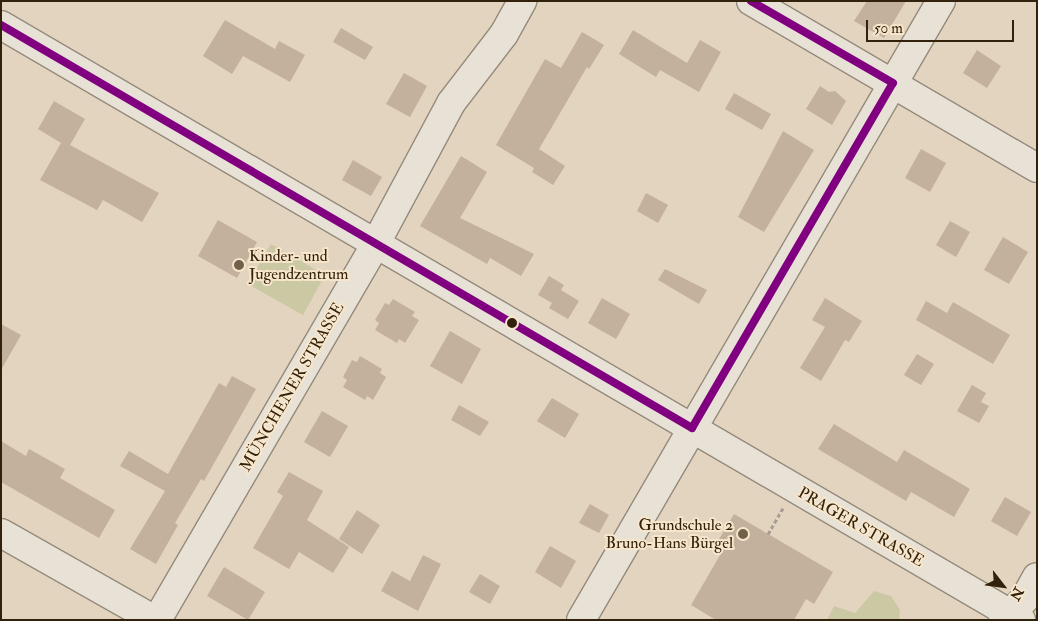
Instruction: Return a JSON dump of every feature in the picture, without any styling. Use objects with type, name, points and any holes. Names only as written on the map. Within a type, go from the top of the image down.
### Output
[{"type":"street","name":"MÜNCHENER STRASSE","points":[[156,620],[376,242],[451,104],[504,34],[522,1]]},
{"type":"street","points":[[751,1],[1037,168]]},
{"type":"street","points":[[581,620],[941,1]]},
{"type":"street","name":"PRAGER STRASSE","points":[[1,25],[376,242],[1011,618]]},
{"type":"street","points":[[1,533],[156,620]]},
{"type":"street","points":[[1011,618],[1037,577]]},
{"type":"path","points":[[768,534],[781,511]]},
{"type":"green space","points":[[271,244],[325,275],[303,315],[248,284]]},
{"type":"green space","points":[[874,591],[891,596],[900,610],[899,620],[827,620],[834,606],[855,613]]},
{"type":"building","points":[[867,1],[906,1],[884,38],[854,21]]},
{"type":"building","points":[[225,20],[275,49],[279,41],[305,55],[290,82],[243,56],[232,74],[203,56]]},
{"type":"building","points":[[341,28],[373,47],[365,60],[333,42]]},
{"type":"building","points":[[633,30],[687,63],[700,40],[721,52],[699,92],[660,70],[656,77],[619,54]]},
{"type":"building","points":[[582,32],[604,45],[589,69],[587,67],[539,149],[565,166],[553,185],[532,172],[534,168],[496,145],[545,59],[561,68]]},
{"type":"building","points":[[977,50],[1001,66],[987,88],[963,73]]},
{"type":"building","points":[[404,73],[427,86],[410,117],[386,104]]},
{"type":"building","points":[[820,86],[829,92],[835,91],[846,101],[832,125],[806,109]]},
{"type":"building","points":[[734,93],[771,114],[762,130],[725,109]]},
{"type":"building","points":[[54,101],[85,119],[70,145],[159,193],[142,222],[103,200],[97,210],[40,180],[61,143],[38,129]]},
{"type":"building","points":[[783,131],[814,150],[764,232],[738,217]]},
{"type":"building","points":[[921,149],[946,163],[930,192],[905,178]]},
{"type":"building","points":[[461,156],[487,172],[460,218],[534,254],[521,276],[490,258],[487,264],[420,226]]},
{"type":"building","points":[[353,160],[382,177],[371,196],[342,180]]},
{"type":"building","points":[[646,193],[668,205],[658,223],[637,211]]},
{"type":"building","points":[[218,220],[257,242],[237,278],[198,256]]},
{"type":"building","points":[[950,221],[970,232],[956,257],[936,245]]},
{"type":"building","points":[[1003,237],[1028,252],[1009,284],[984,270]]},
{"type":"building","points":[[665,269],[707,290],[699,304],[658,280]]},
{"type":"building","points":[[549,276],[564,285],[561,290],[579,301],[568,319],[549,308],[552,303],[538,295]]},
{"type":"building","points":[[602,298],[630,314],[616,339],[588,323]]},
{"type":"building","points":[[825,298],[862,321],[849,342],[845,340],[821,381],[800,368],[825,327],[812,320]]},
{"type":"building","points":[[393,299],[415,312],[412,316],[419,320],[405,343],[399,339],[397,343],[375,330],[379,323],[375,320],[385,303],[389,305]]},
{"type":"building","points":[[926,301],[947,313],[953,302],[1010,335],[993,364],[916,320]]},
{"type":"building","points":[[1,324],[21,335],[1,370]]},
{"type":"building","points":[[450,331],[481,349],[462,384],[430,366]]},
{"type":"building","points":[[917,354],[934,364],[921,385],[904,375]]},
{"type":"building","points":[[360,356],[382,369],[380,373],[386,377],[373,400],[367,396],[365,400],[343,387],[347,380],[343,377],[352,360],[357,362]]},
{"type":"building","points":[[232,376],[256,389],[204,481],[201,479],[175,523],[178,525],[156,564],[130,549],[165,491],[120,466],[129,451],[168,474],[219,383],[226,387]]},
{"type":"building","points":[[972,385],[986,393],[981,402],[989,406],[979,423],[957,411]]},
{"type":"building","points":[[552,398],[579,414],[565,438],[537,421]]},
{"type":"building","points":[[459,405],[489,422],[480,436],[451,420]]},
{"type":"building","points":[[322,411],[348,426],[330,457],[304,442]]},
{"type":"building","points":[[834,424],[897,462],[904,450],[970,489],[954,517],[911,492],[906,501],[818,449]]},
{"type":"building","points":[[1,441],[26,456],[29,449],[65,469],[60,478],[115,510],[99,538],[1,482]]},
{"type":"building","points":[[289,472],[323,491],[307,520],[349,547],[333,573],[299,552],[289,569],[253,548],[283,496],[277,492]]},
{"type":"building","points":[[1005,497],[1031,512],[1017,536],[991,521]]},
{"type":"building","points":[[590,504],[609,515],[599,533],[579,523]]},
{"type":"building","points":[[357,510],[380,525],[362,554],[339,539]]},
{"type":"building","points":[[734,514],[833,572],[814,604],[806,599],[794,620],[716,620],[691,605],[723,550],[715,546]]},
{"type":"building","points":[[550,546],[576,561],[561,588],[535,572]]},
{"type":"building","points":[[423,555],[441,564],[418,611],[381,591],[392,571],[410,581]]},
{"type":"building","points":[[224,567],[265,592],[248,620],[207,596]]},
{"type":"building","points":[[480,574],[500,586],[490,604],[469,592]]},
{"type":"transit line","points":[[1,25],[692,428],[893,83],[751,1]]},
{"type":"place","name":"Kinder- und Jugendzentrum","points":[[239,265]]},
{"type":"place","name":"Grundschule 2 Bruno-Hans Bürgel","points":[[743,534]]}]
